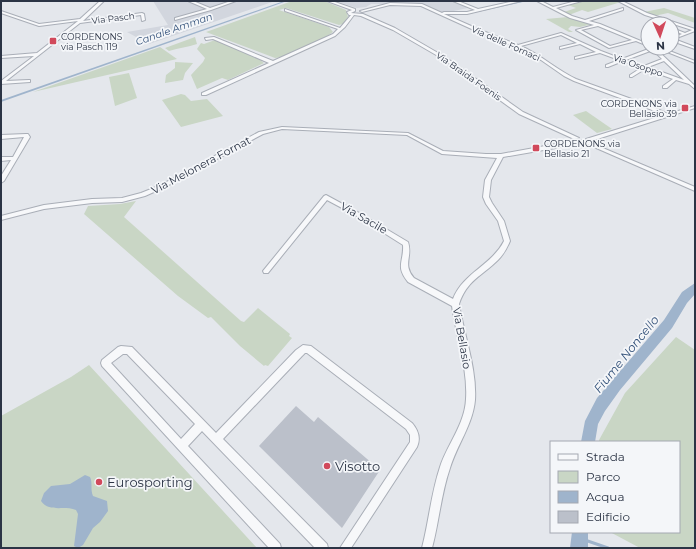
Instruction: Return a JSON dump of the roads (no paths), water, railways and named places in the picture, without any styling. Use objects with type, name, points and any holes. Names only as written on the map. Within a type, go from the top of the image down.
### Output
[{"type":"street","name":"Via Pasch","points":[[1,83],[80,21],[102,1]]},
{"type":"street","points":[[190,1],[210,9]]},
{"type":"street","points":[[176,19],[234,1]]},
{"type":"street","name":"Via Braida Foenis","points":[[329,1],[353,13],[362,13],[394,29],[444,58],[521,113],[577,140]]},
{"type":"street","points":[[415,1],[422,5]]},
{"type":"street","points":[[455,1],[477,10]]},
{"type":"street","points":[[442,14],[467,13],[519,1]]},
{"type":"street","points":[[539,1],[571,17],[599,25],[640,42]]},
{"type":"street","points":[[553,8],[580,1]]},
{"type":"street","points":[[620,1],[646,14],[695,30]]},
{"type":"street","name":"Via delle Fornaci","points":[[362,13],[372,6],[390,4],[422,5],[477,30],[518,46],[542,58],[574,80],[667,115]]},
{"type":"street","points":[[586,21],[622,9]]},
{"type":"street","points":[[286,10],[340,29]]},
{"type":"street","name":"Via Pasch","points":[[1,12],[39,25],[142,14],[143,20]]},
{"type":"street","points":[[204,94],[334,34],[353,13]]},
{"type":"street","points":[[599,25],[578,30],[610,47],[636,40]]},
{"type":"street","points":[[680,37],[695,30]]},
{"type":"street","points":[[680,32],[686,34]]},
{"type":"street","name":"Via Osoppo","points":[[518,46],[560,34],[600,52],[689,82]]},
{"type":"street","points":[[206,40],[213,38],[273,63]]},
{"type":"street","points":[[560,48],[581,43]]},
{"type":"street","points":[[680,43],[695,48]]},
{"type":"street","name":"Via Osoppo","points":[[576,58],[600,52]]},
{"type":"street","points":[[607,66],[640,53]]},
{"type":"street","points":[[1,57],[39,54]]},
{"type":"street","points":[[662,56],[695,88]]},
{"type":"street","points":[[678,56],[695,62]]},
{"type":"street","points":[[631,76],[644,67],[665,59]]},
{"type":"street","name":"Via Osoppo","points":[[665,87],[676,78]]},
{"type":"street","points":[[1,83],[29,81]]},
{"type":"street","points":[[501,156],[577,140],[585,144],[588,141],[695,107]]},
{"type":"street","name":"Via Melonera Fornat","points":[[1,218],[44,207],[92,201],[122,200],[143,195],[163,186],[261,133],[282,128],[408,134],[442,152],[469,156],[501,156]]},
{"type":"street","points":[[1,137],[26,135],[27,137],[1,181]]},
{"type":"street","points":[[588,141],[695,189]]},
{"type":"street","name":"Via Bellasio","points":[[427,548],[434,521],[442,476],[449,454],[469,408],[471,392],[455,304],[457,294],[464,284],[502,251],[507,241],[501,221],[486,197],[488,180],[501,156]]},
{"type":"street","points":[[1,159],[15,158]]},
{"type":"street","name":"Via Sacile","points":[[266,271],[326,197],[406,244],[403,269],[406,275],[411,280],[455,304]]},
{"type":"street","points":[[217,439],[303,349],[308,349],[409,426],[414,432],[416,438],[414,444],[345,548]]},
{"type":"street","points":[[276,548],[105,363],[121,350],[129,350],[323,548]]},
{"type":"street","points":[[181,446],[202,424]]},
{"type":"water","points":[[85,475],[91,479],[93,496],[107,501],[108,511],[100,522],[93,528],[83,545],[78,548],[74,546],[78,514],[76,510],[48,507],[41,501],[44,493],[51,486],[70,484]]},
{"type":"waterway","name":"Canale Amman","points":[[1,101],[286,1]]},
{"type":"waterway","points":[[450,14],[471,13],[525,1]]},
{"type":"waterway","name":"Fiume Noncello","points":[[588,441],[589,430],[592,421],[602,403],[668,324],[686,295],[695,288]]},
{"type":"waterway","name":"Fiume Noncello","points":[[579,548],[580,533]]},
{"type":"waterway","points":[[579,538],[608,548]]},
{"type":"place","name":"CORDENONS via Pasch 119","points":[[53,41]]},
{"type":"place","name":"CORDENONS via Bellasio 39","points":[[685,108]]},
{"type":"place","name":"CORDENONS via Bellasio 21","points":[[536,148]]},
{"type":"place","name":"Visotto","points":[[327,466]]},
{"type":"place","name":"Eurosporting","points":[[99,482]]}]
